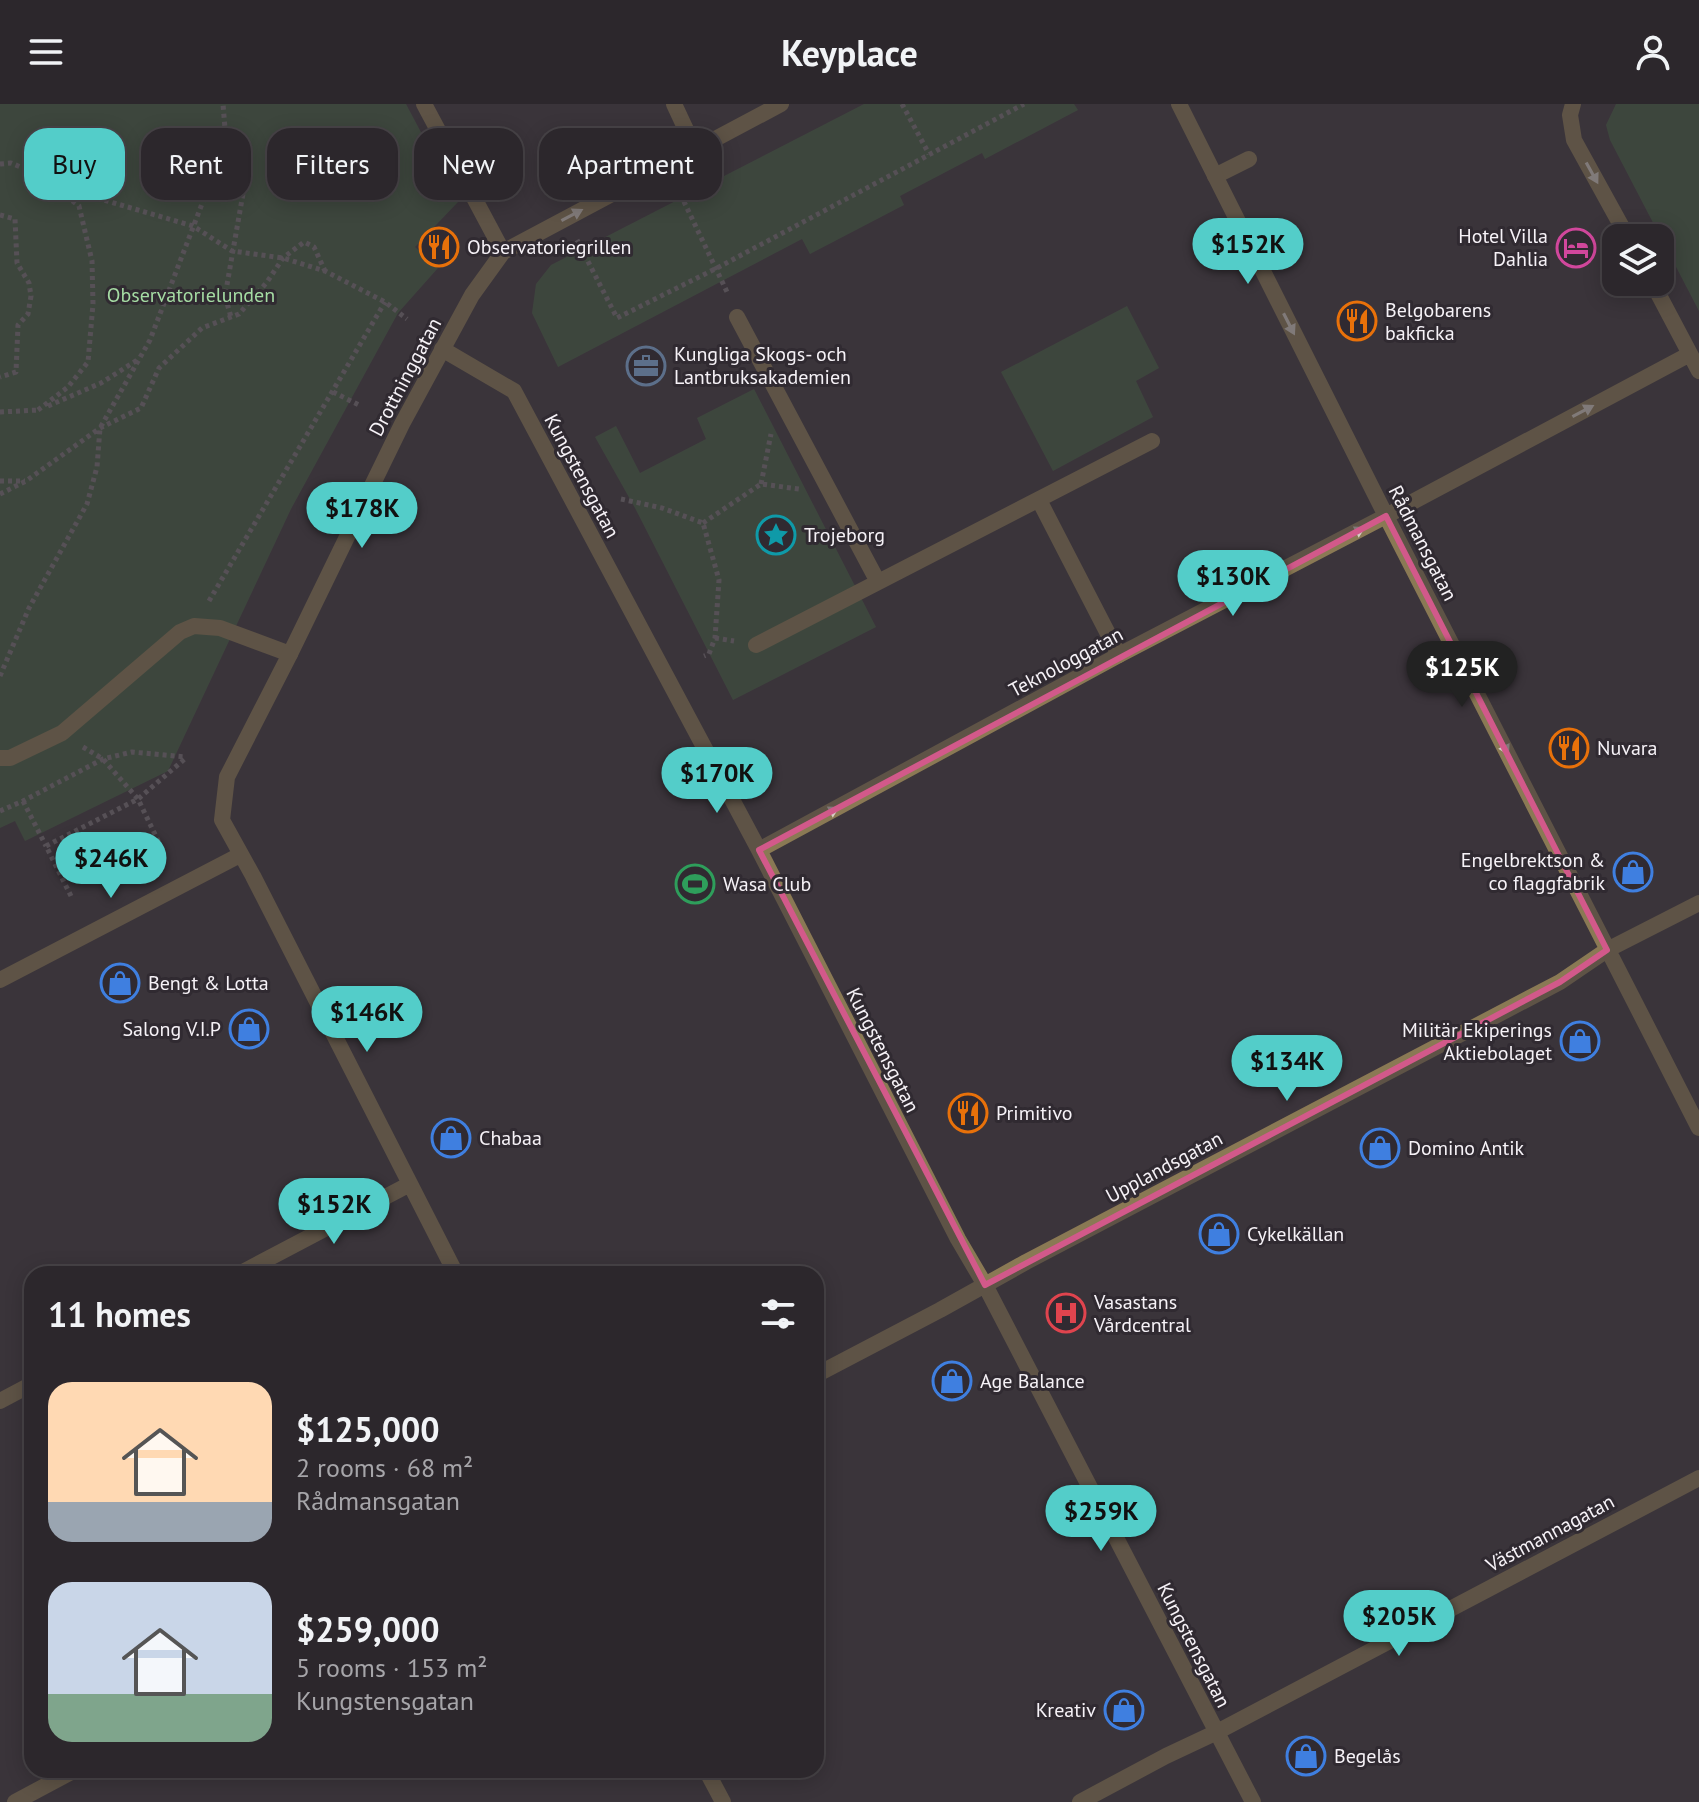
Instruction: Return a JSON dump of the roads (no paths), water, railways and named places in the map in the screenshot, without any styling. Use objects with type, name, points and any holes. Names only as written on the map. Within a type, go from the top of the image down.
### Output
[{"type":"street","points":[[424,104],[503,252]]},
{"type":"street","points":[[674,104],[685,128]]},
{"type":"street","name":"Drottninggatan","points":[[722,135],[781,104]]},
{"type":"street","name":"Rådmansgatan","points":[[1179,104],[1699,1128]]},
{"type":"street","points":[[1573,104],[1570,115],[1574,140],[1620,224]]},
{"type":"street","points":[[1215,176],[1249,159]]},
{"type":"street","name":"Drottninggatan","points":[[452,1266],[222,820],[227,777],[402,424],[472,295],[503,252],[601,200]]},
{"type":"street","points":[[1659,296],[1699,371]]},
{"type":"street","points":[[737,317],[878,582]]},
{"type":"street","name":"Kungstensgatan","points":[[442,349],[514,391],[759,850],[950,1225],[985,1285],[1253,1802]]},
{"type":"street","name":"Teknologgatan","points":[[759,850],[1119,655],[1690,354]]},
{"type":"street","points":[[756,645],[1152,441]]},
{"type":"street","points":[[1039,500],[1119,655]]},
{"type":"street","points":[[0,758],[10,758],[62,733],[180,632],[194,626],[220,628],[290,654]]},
{"type":"street","points":[[0,980],[240,855]]},
{"type":"street","name":"Upplandsgatan","points":[[824,1371],[1560,982],[1607,950],[1699,903]]},
{"type":"street","points":[[254,1266],[410,1184]]},
{"type":"street","points":[[0,1401],[24,1388]]},
{"type":"street","name":"Västmannagatan","points":[[1080,1802],[1699,1478]]},
{"type":"street","points":[[15,1802],[60,1778]]},
{"type":"street","points":[[710,1778],[723,1802]]},
{"type":"place","name":"Observatoriegrillen","points":[[439,247]]},
{"type":"place","name":"Hotel Villa Dahlia","points":[[1576,248]]},
{"type":"place","name":"Belgobarens bakficka","points":[[1357,321]]},
{"type":"place","name":"Kungliga Skogs- och Lantbruksakademien","points":[[646,366]]},
{"type":"place","name":"Trojeborg","points":[[776,535]]},
{"type":"place","name":"Nuvara","points":[[1569,748]]},
{"type":"place","name":"Engelbrektson & co flaggfabrik","points":[[1633,872]]},
{"type":"place","name":"Wasa Club","points":[[695,884]]},
{"type":"place","name":"Bengt & Lotta","points":[[120,983]]},
{"type":"place","name":"Salong V.I.P","points":[[249,1029]]},
{"type":"place","name":"Militär Ekiperings Aktiebolaget","points":[[1580,1041]]},
{"type":"place","name":"Primitivo","points":[[968,1113]]},
{"type":"place","name":"Chabaa","points":[[451,1138]]},
{"type":"place","name":"Domino Antik","points":[[1380,1148]]},
{"type":"place","name":"Cykelkällan","points":[[1219,1234]]},
{"type":"place","name":"Vasastans Vårdcentral","points":[[1066,1313]]},
{"type":"place","name":"Age Balance","points":[[952,1381]]},
{"type":"place","name":"Kreativ","points":[[1124,1710]]},
{"type":"place","name":"Begelås","points":[[1306,1756]]},
{"type":"park label","name":"Observatorielunden","points":[[191,295]]}]
